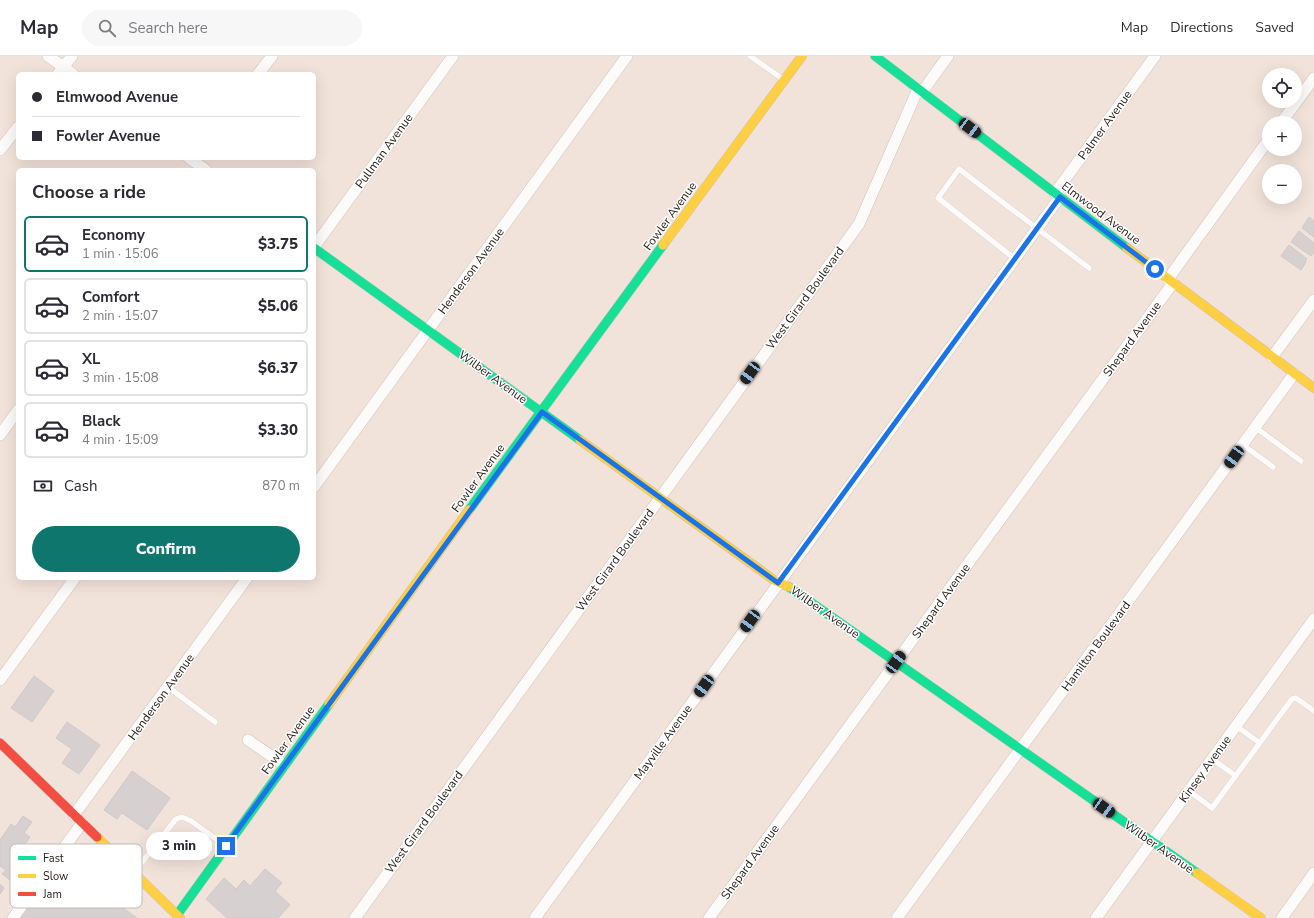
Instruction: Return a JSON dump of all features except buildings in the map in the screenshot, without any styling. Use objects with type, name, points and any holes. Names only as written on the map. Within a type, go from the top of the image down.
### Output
[{"type":"street","points":[[48,56],[61,70],[72,56]]},
{"type":"street","points":[[260,72],[272,56]]},
{"type":"street","name":"Pullman Avenue","points":[[316,244],[454,56]]},
{"type":"street","name":"Henderson Avenue","points":[[316,484],[628,56]]},
{"type":"street","name":"Fowler Avenue","points":[[178,916],[284,765],[802,56]]},
{"type":"street","name":"Elmwood Avenue","points":[[875,56],[1170,281],[1314,388]]},
{"type":"street","name":"West Girard Boulevard","points":[[355,918],[859,224],[920,90],[948,56]]},
{"type":"street","name":"Palmer Avenue","points":[[1057,195],[1155,56]]},
{"type":"street","points":[[1286,116],[1314,78]]},
{"type":"street","points":[[0,150],[16,130]]},
{"type":"street","name":"Shepard Avenue","points":[[709,918],[896,662],[1170,281],[1262,149]]},
{"type":"street","points":[[192,162],[202,168]]},
{"type":"street","name":"Mayville Avenue","points":[[535,918],[1015,259],[1037,228],[1057,195]]},
{"type":"street","name":"Wilber Avenue","points":[[316,248],[778,583],[784,584],[1261,918]]},
{"type":"street","points":[[1272,357],[1314,300]]},
{"type":"street","name":"Hamilton Boulevard","points":[[897,918],[1294,374]]},
{"type":"street","points":[[0,436],[16,413]]},
{"type":"street","points":[[0,680],[74,580]]},
{"type":"street","name":"Henderson Avenue","points":[[62,844],[168,687],[246,580]]},
{"type":"street","name":"Kinsey Avenue","points":[[1096,918],[1314,619]]},
{"type":"street","points":[[248,740],[284,765]]},
{"type":"street","points":[[0,743],[104,844]]},
{"type":"street","points":[[1282,918],[1314,873]]},
{"type":"street","points":[[142,881],[178,916]]},
{"type":"street","name":"Henderson Avenue","points":[[13,918],[20,908]]},
{"type":"lane","points":[[750,56],[784,80]]},
{"type":"lane","points":[[1015,259],[938,198],[959,169],[1089,268]]},
{"type":"lane","points":[[1255,427],[1301,460]]},
{"type":"lane","points":[[1243,445],[1273,467]]},
{"type":"lane","points":[[168,687],[215,722]]},
{"type":"lane","points":[[1189,791],[1212,808],[1292,699],[1296,698],[1314,711]]},
{"type":"lane","points":[[1236,726],[1260,743]]},
{"type":"lane","points":[[1212,759],[1236,776]]},
{"type":"lane","points":[[142,863],[176,819],[182,817],[191,820],[226,846]]},
{"type":"traffic: fast","points":[[875,56],[1127,248]]},
{"type":"traffic: fast","points":[[469,510],[663,245]]},
{"type":"traffic: fast","points":[[316,249],[580,440]]},
{"type":"traffic: fast","points":[[789,587],[1197,873]]},
{"type":"traffic: fast","points":[[177,915],[329,704]]},
{"type":"traffic: slow","points":[[663,245],[802,56]]},
{"type":"traffic: slow","points":[[1127,248],[1314,388]]},
{"type":"traffic: slow","points":[[580,440],[774,580],[789,587]]},
{"type":"traffic: slow","points":[[329,704],[469,510]]},
{"type":"traffic: slow","points":[[97,837],[104,844]]},
{"type":"traffic: slow","points":[[1197,873],[1261,918]]},
{"type":"traffic: slow","points":[[142,881],[180,918]]},
{"type":"traffic: jam","points":[[0,743],[97,837]]},
{"type":"route","points":[[226,846],[542,412],[778,583],[1060,197],[1155,269]]}]
